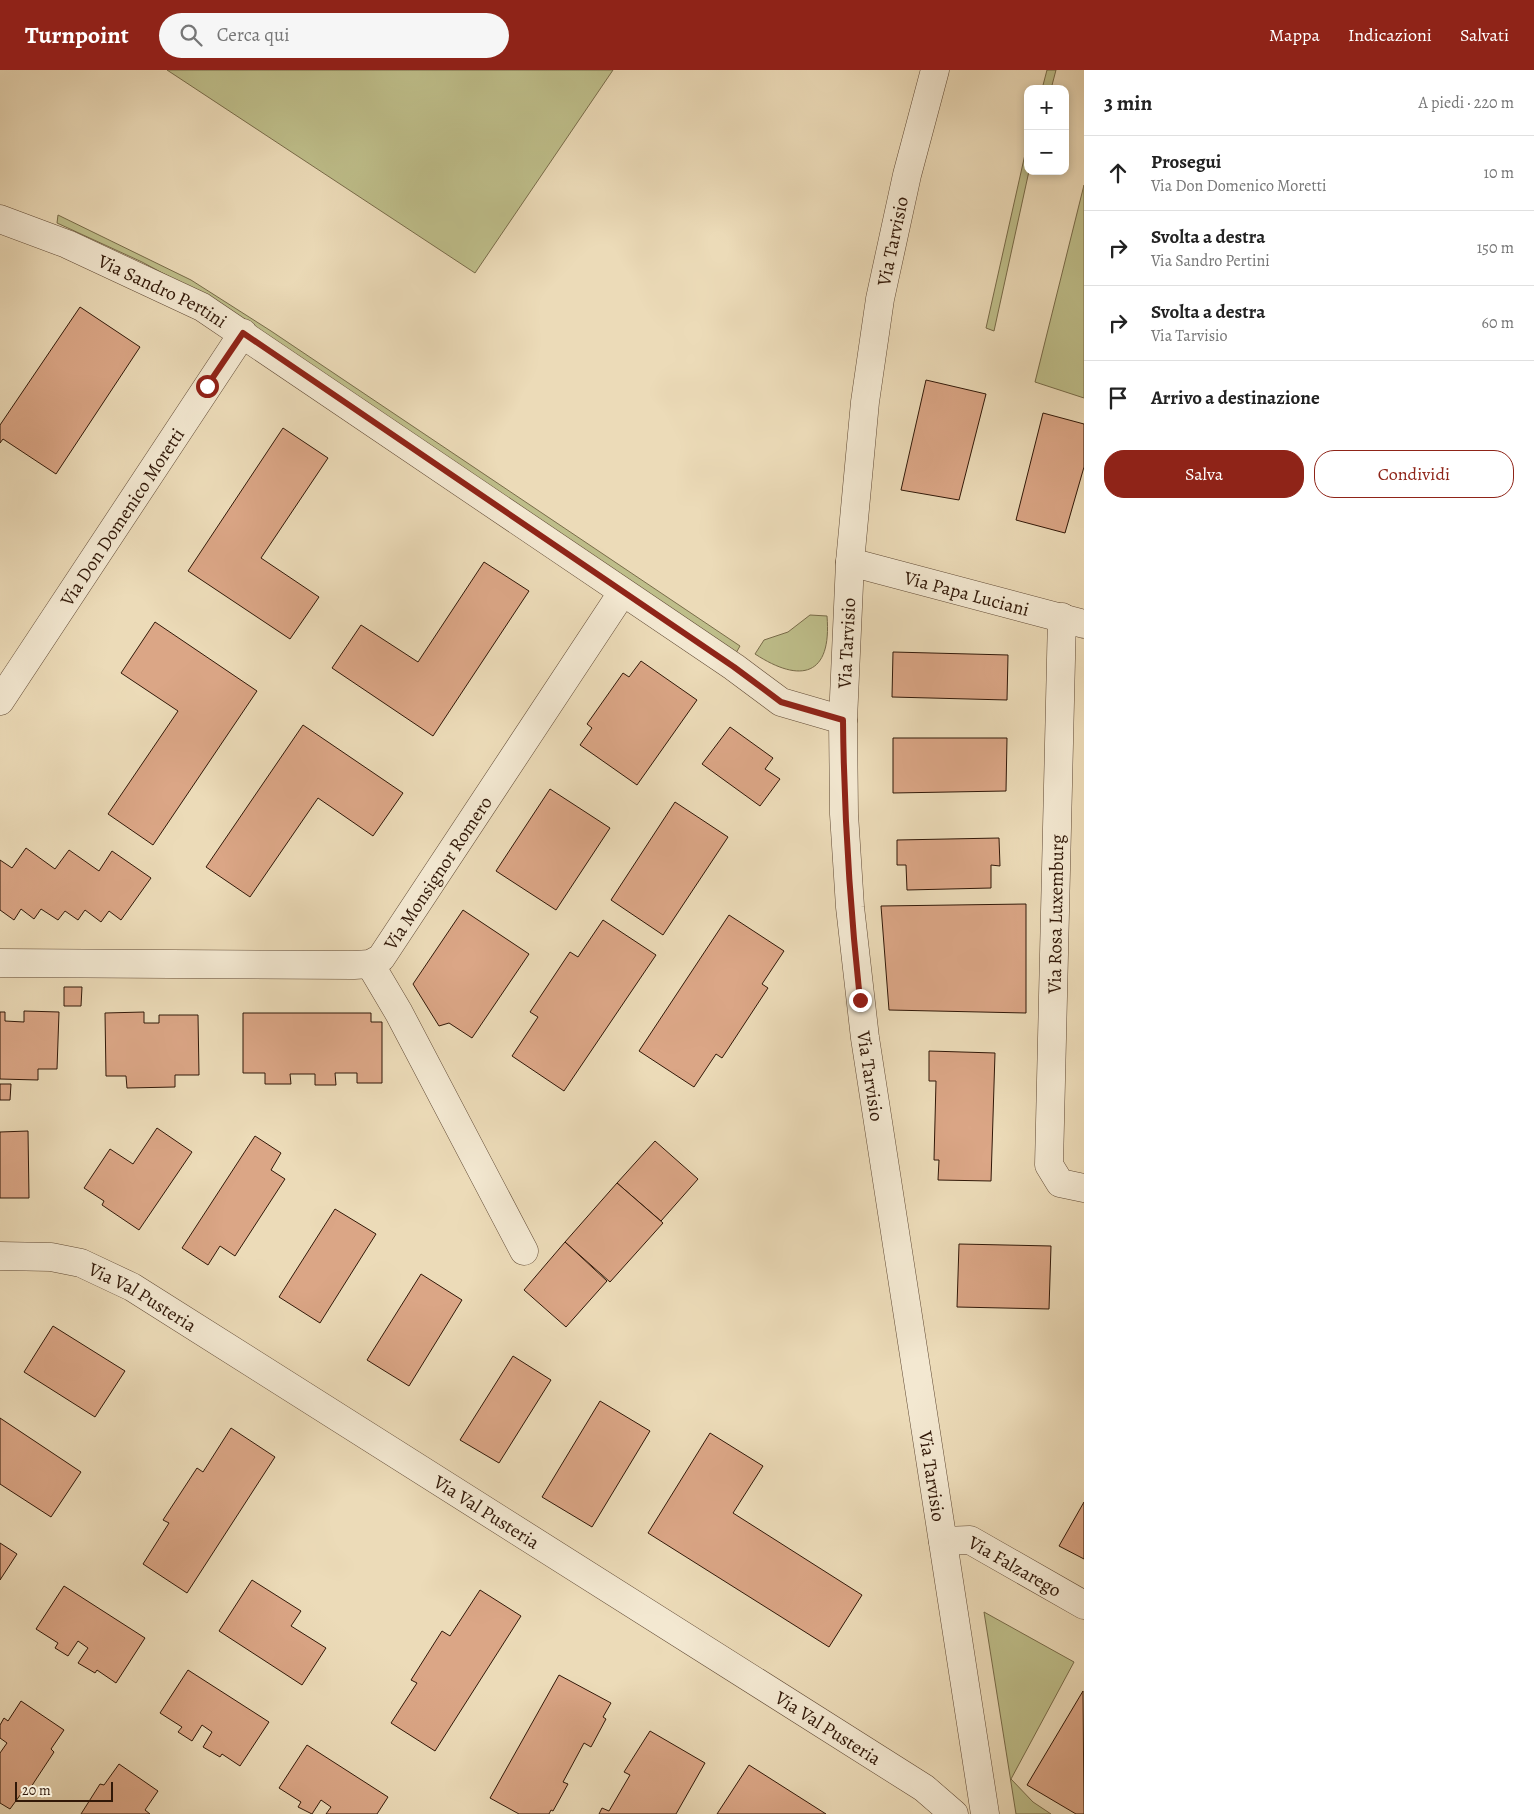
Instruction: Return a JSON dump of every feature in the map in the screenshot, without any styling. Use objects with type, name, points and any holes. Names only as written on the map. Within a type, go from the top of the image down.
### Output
[{"type":"street","name":"Via Tarvisio","points":[[934,70],[906,175],[880,298],[865,402],[850,562],[843,720],[844,814],[850,906],[862,1010],[985,1814]]},
{"type":"street","name":"Via Sandro Pertini","points":[[0,219],[68,244],[202,307],[734,667],[781,702],[843,720]]},
{"type":"street","name":"Via Don Domenico Moretti","points":[[0,701],[243,333]]},
{"type":"street","name":"Via Papa Luciani","points":[[850,562],[1073,620]]},
{"type":"street","name":"Via Monsignor Romero","points":[[0,963],[370,964],[381,958],[622,593]]},
{"type":"street","name":"Via Rosa Luxemburg","points":[[1073,620],[1049,1165],[1060,1184],[1084,1188]]},
{"type":"street","points":[[370,964],[399,1013],[524,1251]]},
{"type":"street","name":"Via Val Pusteria","points":[[0,1256],[51,1257],[81,1263],[132,1287],[924,1788],[954,1814]]},
{"type":"street","name":"Via Falzarego","points":[[943,1541],[970,1540],[1084,1606]]},
{"type":"green space","points":[[167,70],[613,70],[475,273]]},
{"type":"green space","points":[[1047,70],[1056,70],[1052,85],[1043,85]]},
{"type":"green space","points":[[1024,159],[1024,175],[1028,175],[994,331],[986,328]]},
{"type":"green space","points":[[1084,185],[1084,398],[1035,382]]},
{"type":"green space","points":[[58,215],[191,280],[271,331],[740,646],[736,653],[216,302],[142,262],[57,223]]},
{"type":"green space","points":[[810,615],[827,616],[827,636],[824,651],[819,662],[810,669],[799,671],[786,669],[755,654],[764,640],[788,632]]},
{"type":"green space","points":[[984,1612],[1074,1662],[1011,1779],[1033,1802],[1051,1814],[1016,1814]]},
{"type":"building","points":[[80,307],[140,347],[56,474],[3,439],[0,443],[0,425]]},
{"type":"building","points":[[926,380],[986,394],[959,500],[901,490]]},
{"type":"building","points":[[1043,413],[1084,424],[1084,467],[1065,533],[1016,520]]},
{"type":"building","points":[[283,428],[328,458],[261,558],[319,597],[290,639],[188,571]]},
{"type":"building","points":[[484,562],[529,591],[433,736],[332,668],[361,625],[418,662]]},
{"type":"building","points":[[155,622],[257,691],[153,845],[108,814],[178,711],[121,673]]},
{"type":"building","points":[[893,652],[1008,655],[1007,700],[892,697]]},
{"type":"building","points":[[641,661],[697,700],[637,785],[580,745],[592,728],[587,724],[623,673],[629,677]]},
{"type":"building","points":[[303,725],[403,793],[373,836],[318,798],[250,897],[206,867]]},
{"type":"building","points":[[730,727],[773,758],[765,769],[780,779],[760,806],[702,764]]},
{"type":"building","points":[[893,738],[1007,738],[1006,791],[893,793]]},
{"type":"building","points":[[550,789],[610,828],[556,910],[496,871]]},
{"type":"building","points":[[675,802],[728,837],[663,935],[611,900]]},
{"type":"building","points":[[999,838],[1000,866],[991,865],[991,888],[907,890],[906,865],[897,865],[897,840]]},
{"type":"building","points":[[26,848],[55,869],[69,850],[99,871],[112,851],[151,878],[121,920],[109,911],[101,922],[85,910],[78,920],[65,911],[58,920],[41,909],[34,919],[21,909],[14,920],[0,910],[0,860],[12,868]]},
{"type":"building","points":[[1026,904],[1026,1013],[889,1010],[881,906]]},
{"type":"building","points":[[463,910],[529,954],[472,1038],[449,1023],[439,1026],[413,984]]},
{"type":"building","points":[[729,915],[784,951],[762,984],[768,988],[722,1058],[716,1054],[694,1087],[639,1051]]},
{"type":"building","points":[[603,920],[656,955],[564,1091],[512,1056],[538,1017],[530,1012],[570,952],[578,957]]},
{"type":"building","points":[[64,987],[82,987],[81,1006],[64,1006]]},
{"type":"building","points":[[24,1011],[59,1012],[57,1069],[38,1069],[38,1080],[0,1079],[0,1012],[5,1012],[5,1021],[24,1022]]},
{"type":"building","points":[[144,1012],[144,1023],[159,1023],[159,1015],[198,1015],[199,1075],[175,1075],[175,1087],[127,1088],[126,1076],[106,1076],[105,1013]]},
{"type":"building","points":[[243,1013],[371,1013],[371,1022],[382,1022],[382,1083],[357,1083],[357,1073],[335,1073],[336,1085],[315,1085],[315,1074],[290,1074],[291,1084],[265,1084],[265,1073],[243,1073]]},
{"type":"building","points":[[929,1051],[995,1053],[991,1181],[938,1180],[939,1160],[934,1160],[936,1081],[929,1081]]},
{"type":"building","points":[[0,1084],[11,1084],[10,1100],[0,1100]]},
{"type":"building","points":[[157,1128],[192,1152],[139,1230],[102,1205],[104,1201],[84,1188],[110,1149],[133,1164]]},
{"type":"building","points":[[28,1131],[29,1198],[0,1198],[0,1132]]},
{"type":"building","points":[[255,1136],[281,1153],[271,1170],[285,1179],[235,1256],[220,1246],[208,1265],[182,1248]]},
{"type":"building","points":[[655,1141],[698,1179],[661,1221],[617,1183]]},
{"type":"building","points":[[617,1183],[663,1223],[610,1282],[565,1242]]},
{"type":"building","points":[[335,1209],[376,1234],[320,1323],[279,1297]]},
{"type":"building","points":[[565,1242],[607,1281],[566,1327],[524,1290]]},
{"type":"building","points":[[959,1244],[1051,1246],[1049,1309],[957,1307]]},
{"type":"building","points":[[421,1274],[462,1300],[409,1386],[367,1360]]},
{"type":"building","points":[[53,1326],[125,1371],[95,1417],[24,1372]]},
{"type":"building","points":[[513,1356],[551,1380],[499,1463],[460,1440]]},
{"type":"building","points":[[600,1401],[650,1431],[592,1527],[542,1497]]},
{"type":"building","points":[[0,1418],[81,1472],[51,1517],[0,1484]]},
{"type":"building","points":[[231,1428],[275,1457],[187,1593],[143,1564],[169,1523],[163,1520],[197,1468],[203,1472]]},
{"type":"building","points":[[710,1433],[763,1466],[733,1513],[862,1595],[829,1647],[648,1533]]},
{"type":"building","points":[[1084,1502],[1084,1559],[1059,1546]]},
{"type":"building","points":[[0,1543],[17,1554],[0,1580]]},
{"type":"building","points":[[252,1580],[301,1611],[291,1626],[326,1648],[302,1685],[219,1631]]},
{"type":"building","points":[[64,1586],[145,1638],[116,1683],[97,1670],[95,1673],[78,1663],[88,1648],[78,1641],[68,1656],[55,1648],[58,1643],[36,1629]]},
{"type":"building","points":[[480,1590],[521,1616],[435,1751],[391,1723],[417,1683],[411,1680],[442,1631],[450,1636]]},
{"type":"building","points":[[188,1670],[269,1722],[240,1766],[222,1754],[220,1757],[203,1747],[212,1732],[202,1725],[192,1741],[178,1732],[182,1727],[160,1713]]},
{"type":"building","points":[[559,1675],[611,1703],[603,1717],[606,1719],[591,1747],[584,1743],[563,1782],[568,1784],[553,1811],[551,1810],[549,1814],[519,1814],[490,1798]]},
{"type":"building","points":[[1083,1691],[1084,1814],[1076,1814],[1027,1785]]},
{"type":"building","points":[[21,1701],[64,1730],[51,1749],[54,1752],[29,1790],[26,1787],[10,1809],[0,1803],[0,1753],[7,1743],[0,1738],[0,1725],[4,1718],[8,1721]]},
{"type":"building","points":[[650,1731],[705,1763],[676,1814],[599,1814],[602,1808],[609,1811],[630,1775],[624,1772]]},
{"type":"building","points":[[307,1745],[388,1797],[377,1814],[326,1814],[331,1807],[321,1800],[312,1814],[298,1807],[301,1802],[279,1788]]},
{"type":"building","points":[[119,1764],[158,1791],[145,1810],[150,1814],[81,1814],[100,1784],[104,1785]]},
{"type":"building","points":[[749,1765],[826,1814],[717,1814]]},
{"type":"route","points":[[207,386],[243,333],[622,593],[734,667],[781,702],[843,720],[844,814],[850,906],[860,1000]]}]
